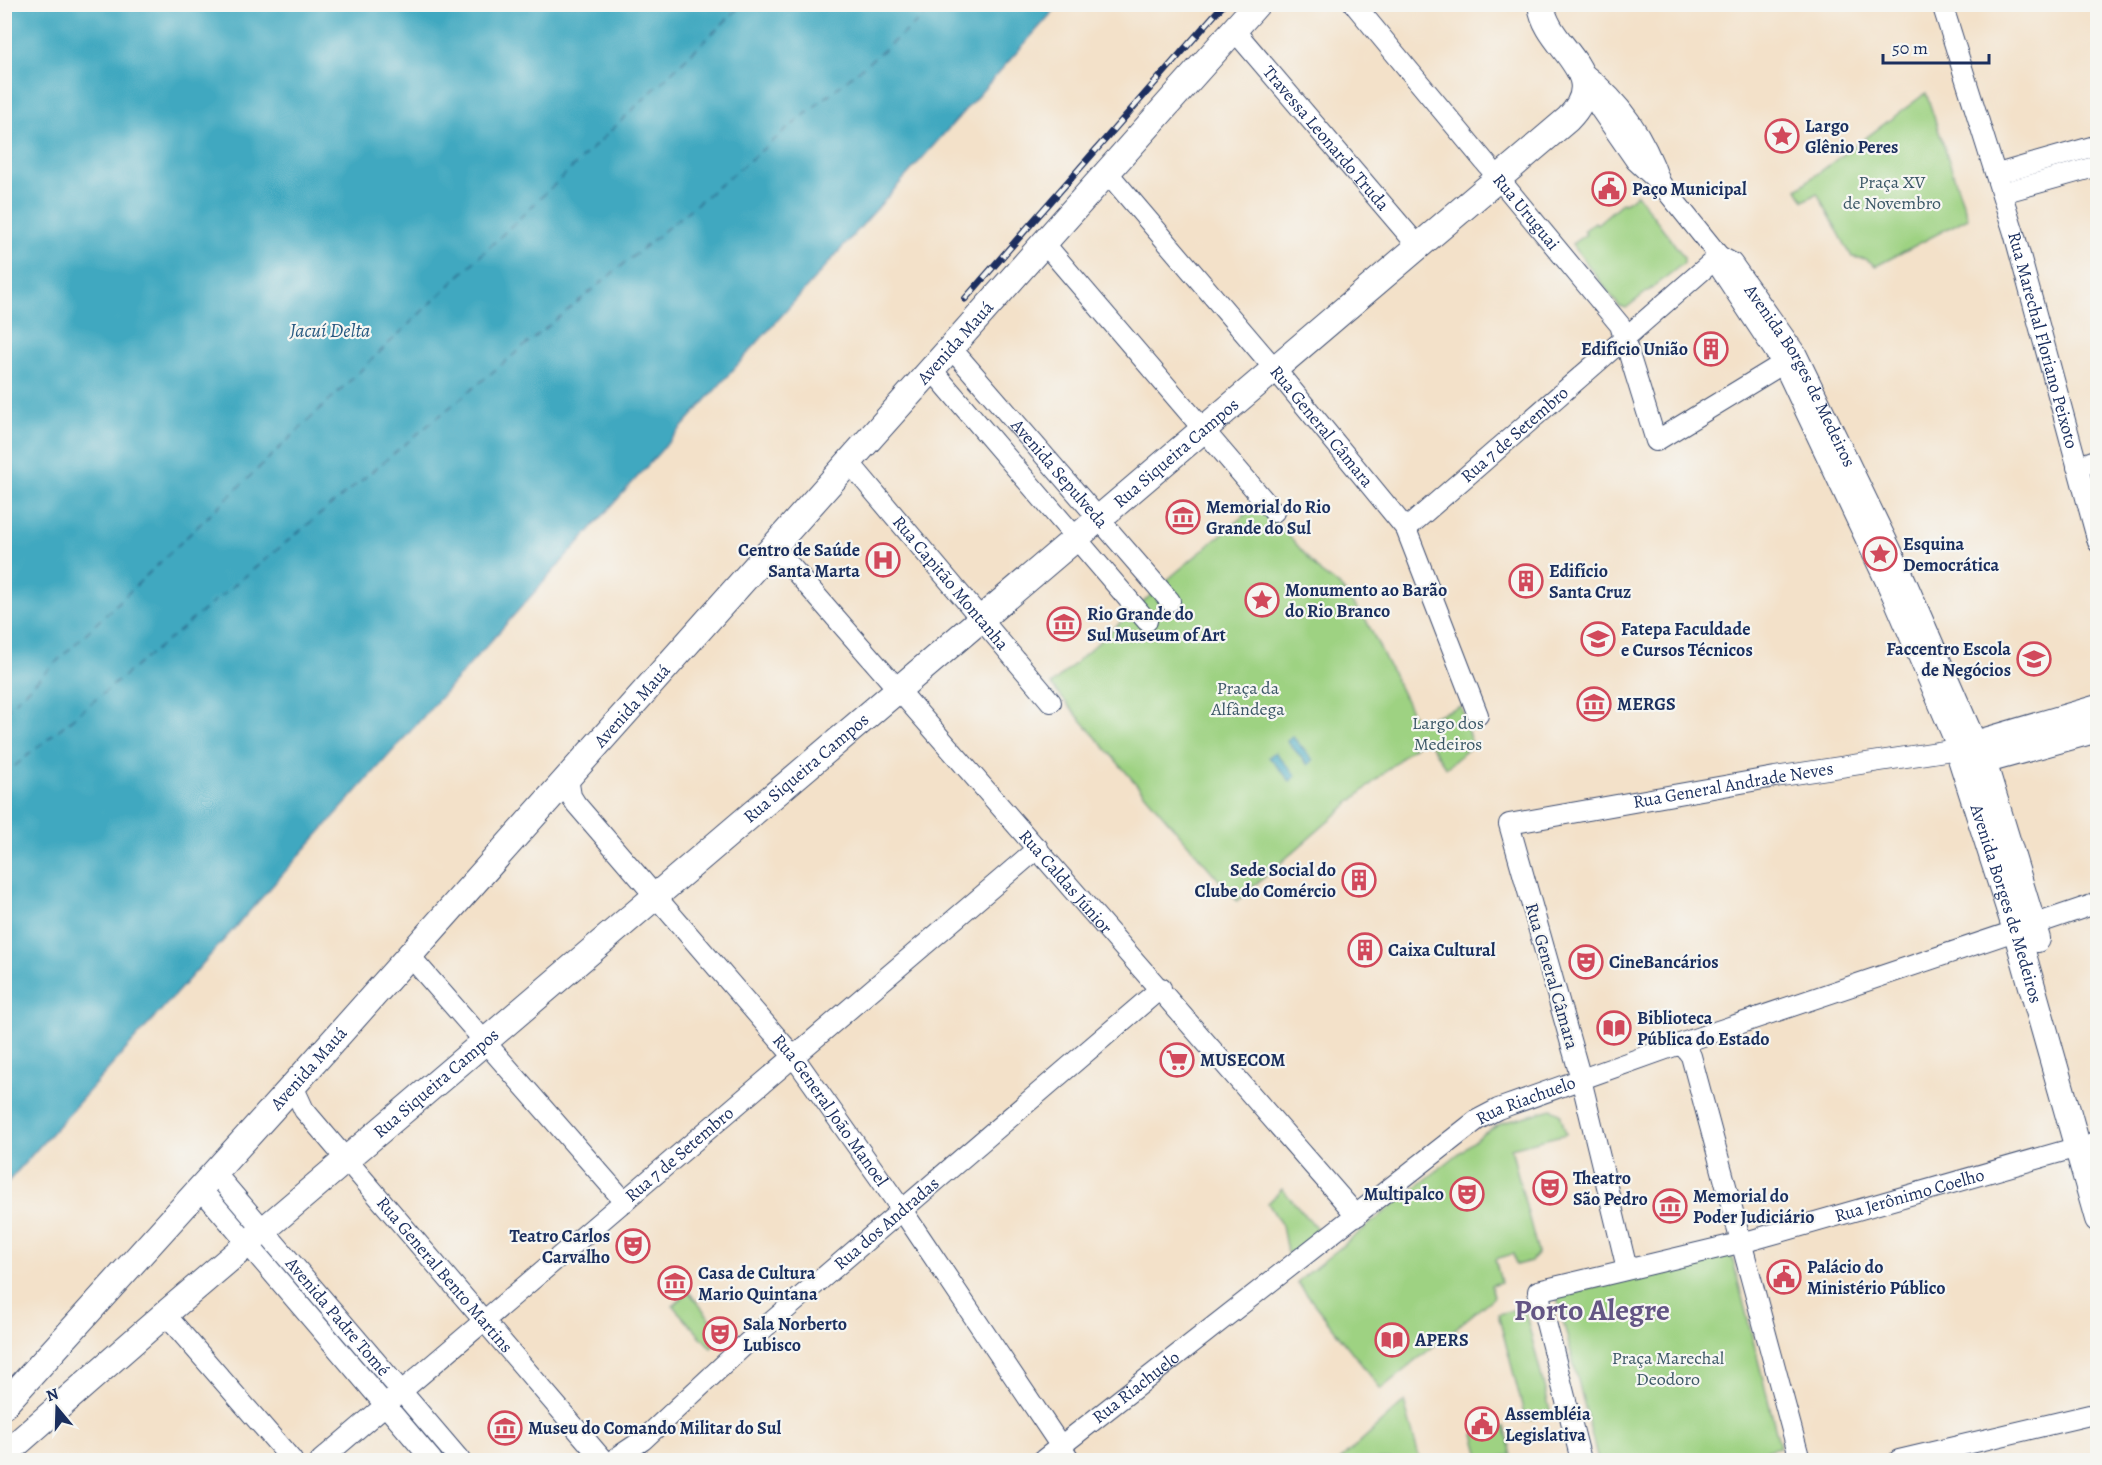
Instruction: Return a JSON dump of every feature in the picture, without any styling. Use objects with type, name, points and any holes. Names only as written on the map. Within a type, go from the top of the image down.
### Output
[{"type":"main road","name":"Avenida Mauá","points":[[4,1405],[293,1086],[1257,4]]},
{"type":"main road","name":"Avenida Borges de Medeiros","points":[[1541,4],[1544,20],[1580,70]]},
{"type":"main road","name":"Rua Siqueira Campos","points":[[4,1455],[165,1314],[1577,110],[1583,100],[1585,89],[1580,70]]},
{"type":"main road","points":[[1972,751],[2097,708]]},
{"type":"main road","points":[[1972,751],[2097,729]]},
{"type":"main road","name":"Avenida Borges de Medeiros","points":[[1972,751],[2092,1147],[2097,1219]]},
{"type":"street","name":"Rua Uruguai","points":[[1354,4],[1620,325],[1656,441],[1790,359]]},
{"type":"street","points":[[1942,4],[1997,174],[2097,145]]},
{"type":"street","name":"Travessa Leonardo Truda","points":[[1234,30],[1418,246]]},
{"type":"street","name":"Avenida Borges de Medeiros","points":[[1580,70],[1600,109],[1636,161],[1661,184],[1719,256],[1721,270],[1790,359],[1900,591],[1972,751]]},
{"type":"street","points":[[2002,193],[2097,166]]},
{"type":"street","name":"Rua General Câmara","points":[[1107,172],[1275,368],[1406,529],[1478,715]]},
{"type":"street","name":"Rua Marechal Floriano Peixoto","points":[[1997,174],[2097,542]]},
{"type":"street","points":[[1044,243],[1274,512]]},
{"type":"street","name":"Rua 7 de Setembro","points":[[1406,529],[1624,342],[1719,256]]},
{"type":"street","name":"Avenida Sepulveda","points":[[951,348],[1170,601]]},
{"type":"street","name":"Avenida Sepulveda","points":[[932,370],[1147,621]]},
{"type":"street","points":[[2077,467],[2097,459]]},
{"type":"street","name":"Rua Capitão Montanha","points":[[849,462],[1051,702]]},
{"type":"street","name":"Rua Caldas Júnior","points":[[774,547],[1161,988],[1357,1216]]},
{"type":"street","points":[[1101,568],[1124,549]]},
{"type":"street","points":[[1123,594],[1146,574]]},
{"type":"street","name":"Rua General Andrade Neves","points":[[1509,824],[1774,777],[1972,751]]},
{"type":"street","name":"Rua General João Manoel","points":[[568,778],[576,804],[794,1057],[902,1210],[1066,1454]]},
{"type":"street","name":"Rua General Câmara","points":[[1509,824],[1581,1079],[1627,1269]]},
{"type":"street","name":"Rua 7 de Setembro","points":[[321,1461],[1038,848]]},
{"type":"street","name":"Rua Riachuelo","points":[[1043,1461],[1066,1454],[1477,1120],[1498,1109],[1677,1045],[2097,903]]},
{"type":"street","points":[[409,955],[625,1202]]},
{"type":"street","name":"Rua dos Andradas","points":[[613,1461],[643,1440],[748,1342],[1161,988]]},
{"type":"street","points":[[1677,1045],[1685,1048],[1690,1056],[1800,1461]]},
{"type":"street","name":"Rua General Bento Martins","points":[[293,1086],[301,1106],[603,1461]]},
{"type":"street","name":"Rua Jerônimo Coelho","points":[[1742,1241],[2092,1147]]},
{"type":"street","name":"Avenida Padre Tomé","points":[[208,1181],[256,1238],[298,1302],[432,1461]]},
{"type":"street","name":"Avenida Padre Tomé","points":[[256,1238],[314,1288],[460,1461]]},
{"type":"street","points":[[1581,1461],[1538,1291],[1742,1241]]},
{"type":"street","points":[[298,1302],[314,1288]]},
{"type":"street","points":[[165,1314],[292,1461]]},
{"type":"street","points":[[328,1336],[344,1322]]},
{"type":"street","points":[[1899,1461],[2097,1413]]},
{"type":"green space","name":"Praça XV de Novembro","points":[[1926,93],[1968,218],[1876,266],[1866,259],[1852,257],[1817,193],[1804,201],[1797,189]]},
{"type":"green space","points":[[1637,194],[1684,257],[1684,263],[1626,308],[1619,306],[1572,244],[1586,234],[1584,231],[1595,222],[1597,224],[1623,202],[1625,203]]},
{"type":"green space","name":"Praça da Alfândega","points":[[1260,502],[1321,573],[1341,587],[1366,620],[1417,723],[1461,706],[1472,746],[1446,768],[1425,737],[1237,901],[1051,685],[1173,575]]},
{"type":"green space","points":[[1552,1109],[1560,1113],[1566,1134],[1511,1148],[1538,1253],[1531,1261],[1516,1265],[1513,1254],[1495,1259],[1501,1282],[1491,1285],[1494,1297],[1381,1389],[1297,1282],[1483,1134],[1502,1123]]},
{"type":"green space","points":[[1282,1189],[1322,1234],[1288,1257],[1282,1226],[1268,1203]]},
{"type":"green space","name":"Praça Marechal Deodoro","points":[[1731,1253],[1780,1447],[1727,1460],[1598,1460],[1557,1297]]},
{"type":"green space","points":[[689,1292],[724,1336],[711,1348],[673,1306]]},
{"type":"green space","points":[[1524,1307],[1551,1414],[1526,1421],[1498,1314]]},
{"type":"green space","points":[[1404,1402],[1420,1460],[1340,1460]]},
{"type":"green space","points":[[1505,1427],[1512,1455],[1481,1460],[1474,1434]]},
{"type":"water","name":"Jacuí Delta","points":[[4,5],[1059,5],[5,1185]]},
{"type":"water","points":[[1292,736],[1313,760],[1308,765],[1287,741]]},
{"type":"water","points":[[1275,752],[1296,776],[1290,781],[1269,757]]},
{"type":"ferry route","points":[[4,712],[743,4]]},
{"type":"ferry route","points":[[4,775],[939,4]]},
{"type":"railway","points":[[965,299],[1224,4]]},
{"type":"place","name":"Largo Glênio Peres","points":[[1782,136]]},
{"type":"place","name":"Paço Municipal","points":[[1609,189]]},
{"type":"place","name":"Edifício União","points":[[1711,349]]},
{"type":"place","name":"Memorial do Rio Grande do Sul","points":[[1183,517]]},
{"type":"place","name":"Esquina Democrática","points":[[1880,554]]},
{"type":"place","name":"Centro de Saúde Santa Marta","points":[[883,560]]},
{"type":"place","name":"Edifício Santa Cruz","points":[[1526,581]]},
{"type":"place","name":"Monumento ao Barão do Rio Branco","points":[[1262,600]]},
{"type":"place","name":"Rio Grande do Sul Museum of Art","points":[[1064,624]]},
{"type":"place","name":"Fatepa Faculdade e Cursos Técnicos","points":[[1598,639]]},
{"type":"place","name":"Faccentro Escola de Negócios","points":[[2034,659]]},
{"type":"place","name":"MERGS","points":[[1594,704]]},
{"type":"place","name":"Sede Social do Clube do Comércio","points":[[1359,880]]},
{"type":"place","name":"Caixa Cultural","points":[[1365,950]]},
{"type":"place","name":"CineBancários","points":[[1586,962]]},
{"type":"place","name":"Biblioteca Pública do Estado","points":[[1614,1028]]},
{"type":"place","name":"MUSECOM","points":[[1177,1060]]},
{"type":"place","name":"Theatro São Pedro","points":[[1550,1188]]},
{"type":"place","name":"Multipalco","points":[[1467,1194]]},
{"type":"place","name":"Memorial do Poder Judiciário","points":[[1670,1206]]},
{"type":"place","name":"Teatro Carlos Carvalho","points":[[633,1246]]},
{"type":"place","name":"Palácio do Ministério Público","points":[[1784,1277]]},
{"type":"place","name":"Casa de Cultura Mario Quintana","points":[[675,1283]]},
{"type":"place","name":"Sala Norberto Lubisco","points":[[720,1334]]},
{"type":"place","name":"APERS","points":[[1392,1340]]},
{"type":"place","name":"Assembléia Legislativa","points":[[1482,1424]]},
{"type":"place","name":"Museu do Comando Militar do Sul","points":[[505,1428]]},
{"type":"district","name":"Porto Alegre","points":[[1592,1310]]},
{"type":"park label","name":"Largo dos Medeiros","points":[[1448,733]]}]
